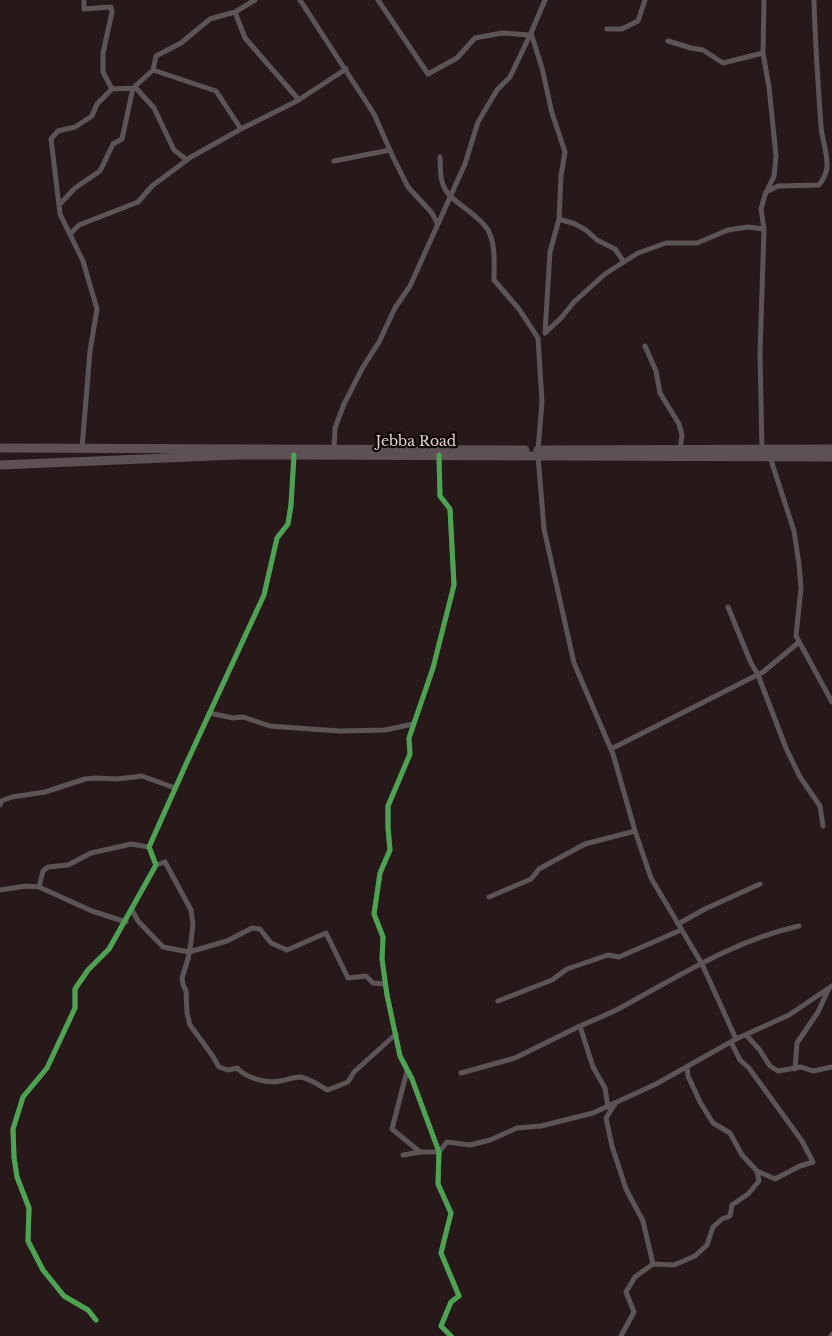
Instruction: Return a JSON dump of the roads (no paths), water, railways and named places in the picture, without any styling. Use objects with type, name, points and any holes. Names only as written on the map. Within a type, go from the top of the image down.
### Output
[{"type":"highway","name":"Jebba Road","points":[[0,448],[82,448],[294,455],[439,455],[832,449]]},
{"type":"highway","name":"Jebba Road","points":[[0,464],[334,449],[832,457]]},
{"type":"street","points":[[84,0],[84,9],[111,7],[112,12],[103,53],[103,72],[112,89]]},
{"type":"street","points":[[59,205],[75,188],[100,170],[114,144],[122,139],[133,88],[153,70],[156,56],[181,43],[210,19],[235,12],[255,0]]},
{"type":"street","points":[[300,0],[374,114],[408,187],[432,214],[437,223]]},
{"type":"street","points":[[378,0],[428,74],[457,58],[475,38],[502,33],[531,34]]},
{"type":"street","points":[[334,449],[335,428],[344,404],[363,367],[379,342],[395,308],[410,286],[465,164],[478,122],[497,90],[510,76],[531,34],[545,0]]},
{"type":"street","points":[[607,29],[622,28],[638,22],[645,0]]},
{"type":"street","points":[[762,450],[760,353],[764,229],[761,209],[766,192],[774,176],[776,156],[769,87],[763,54],[764,0]]},
{"type":"street","points":[[766,192],[778,186],[819,184],[827,169],[826,150],[822,140],[814,0]]},
{"type":"street","points":[[235,12],[245,38],[299,100]]},
{"type":"street","points":[[531,34],[542,68],[552,113],[565,152],[561,176],[559,219],[550,252],[545,333]]},
{"type":"street","points":[[668,40],[702,50],[722,63],[763,54]]},
{"type":"street","points":[[70,234],[79,225],[138,202],[152,186],[187,160],[241,129],[299,100],[346,69]]},
{"type":"street","points":[[153,70],[216,91],[241,129]]},
{"type":"street","points":[[82,448],[90,351],[97,309],[83,260],[60,214],[50,139],[58,131],[76,127],[92,116],[97,104],[112,89],[136,88],[154,108],[174,150],[187,160]]},
{"type":"street","points":[[334,161],[390,150]]},
{"type":"street","points":[[440,157],[444,188],[450,195],[478,216],[489,232],[494,254],[494,280],[519,309],[538,338],[542,402],[538,453],[544,529],[574,663],[611,749],[651,878],[702,964],[740,1060],[749,1068],[802,1141],[814,1162],[800,1166],[775,1179],[757,1170],[742,1155],[730,1133],[714,1124],[700,1102],[688,1076],[687,1067]]},
{"type":"street","points":[[559,219],[586,230],[597,240],[615,250],[624,262]]},
{"type":"street","points":[[538,338],[561,318],[588,288],[605,274],[638,253],[666,243],[697,243],[728,230],[748,227],[764,229]]},
{"type":"street","points":[[644,346],[656,371],[660,393],[676,419],[681,432],[680,450]]},
{"type":"street","points":[[156,865],[149,847],[264,595],[277,538],[288,524],[292,505],[294,455]]},
{"type":"street","points":[[439,455],[440,496],[450,510],[454,585],[433,668],[409,738],[410,754],[388,806],[390,850],[380,873],[374,914],[383,937],[382,958],[400,1056],[408,1070],[439,1152],[438,1184],[451,1213],[441,1253],[459,1296],[452,1302],[441,1326],[451,1336]]},
{"type":"street","points":[[770,457],[794,531],[799,564],[801,588],[796,629],[798,643],[832,702]]},
{"type":"street","points":[[728,607],[751,664],[758,675],[786,748],[800,776],[820,806],[823,826]]},
{"type":"street","points":[[611,749],[758,675],[798,643]]},
{"type":"street","points":[[209,713],[232,718],[243,717],[270,726],[341,731],[385,730],[414,724]]},
{"type":"street","points":[[0,805],[1,801],[12,797],[45,792],[85,779],[95,778],[116,779],[142,776],[175,788]]},
{"type":"street","points":[[489,897],[531,879],[538,869],[585,844],[635,831]]},
{"type":"street","points":[[39,887],[42,871],[48,867],[68,865],[91,854],[131,844],[149,847]]},
{"type":"street","points":[[96,1320],[88,1310],[64,1296],[43,1270],[28,1241],[29,1208],[17,1177],[13,1128],[23,1097],[47,1068],[75,1008],[75,989],[88,970],[109,949],[126,922],[156,865],[165,862],[191,910],[193,924],[189,952],[182,978],[186,991],[187,1013],[190,1025],[219,1067],[228,1070],[237,1068],[245,1076],[278,1082],[298,1077],[307,1079],[328,1090],[348,1082],[354,1072],[396,1034]]},
{"type":"street","points":[[678,924],[705,909],[760,884]]},
{"type":"street","points":[[0,890],[26,886],[39,887],[92,912],[126,922]]},
{"type":"street","points":[[132,910],[138,921],[163,947],[189,952],[227,941],[252,928],[260,929],[272,943],[286,950],[326,934],[348,978],[366,976],[373,983],[386,984]]},
{"type":"street","points":[[461,1073],[515,1058],[620,1008],[745,942],[800,926]]},
{"type":"street","points":[[498,1001],[552,980],[566,969],[608,955],[619,957],[681,930]]},
{"type":"street","points":[[439,1152],[447,1142],[470,1145],[490,1140],[517,1128],[550,1124],[593,1114],[687,1067],[733,1041],[789,1015],[831,987]]},
{"type":"street","points":[[795,1068],[797,1043],[818,1012],[831,987]]},
{"type":"street","points":[[580,1026],[594,1067],[605,1088],[608,1107]]},
{"type":"street","points":[[746,1035],[759,1049],[770,1066],[778,1071],[801,1067],[813,1071],[832,1067]]},
{"type":"street","points":[[408,1070],[392,1129],[420,1152]]},
{"type":"street","points":[[616,1104],[606,1118],[612,1146],[626,1189],[642,1221],[653,1264]]},
{"type":"street","points":[[403,1155],[420,1152],[439,1152]]},
{"type":"street","points":[[621,1336],[634,1312],[626,1292],[635,1277],[653,1264],[674,1264],[694,1256],[707,1245],[713,1227],[722,1219],[730,1216],[732,1205],[748,1194],[759,1181],[757,1170]]}]
